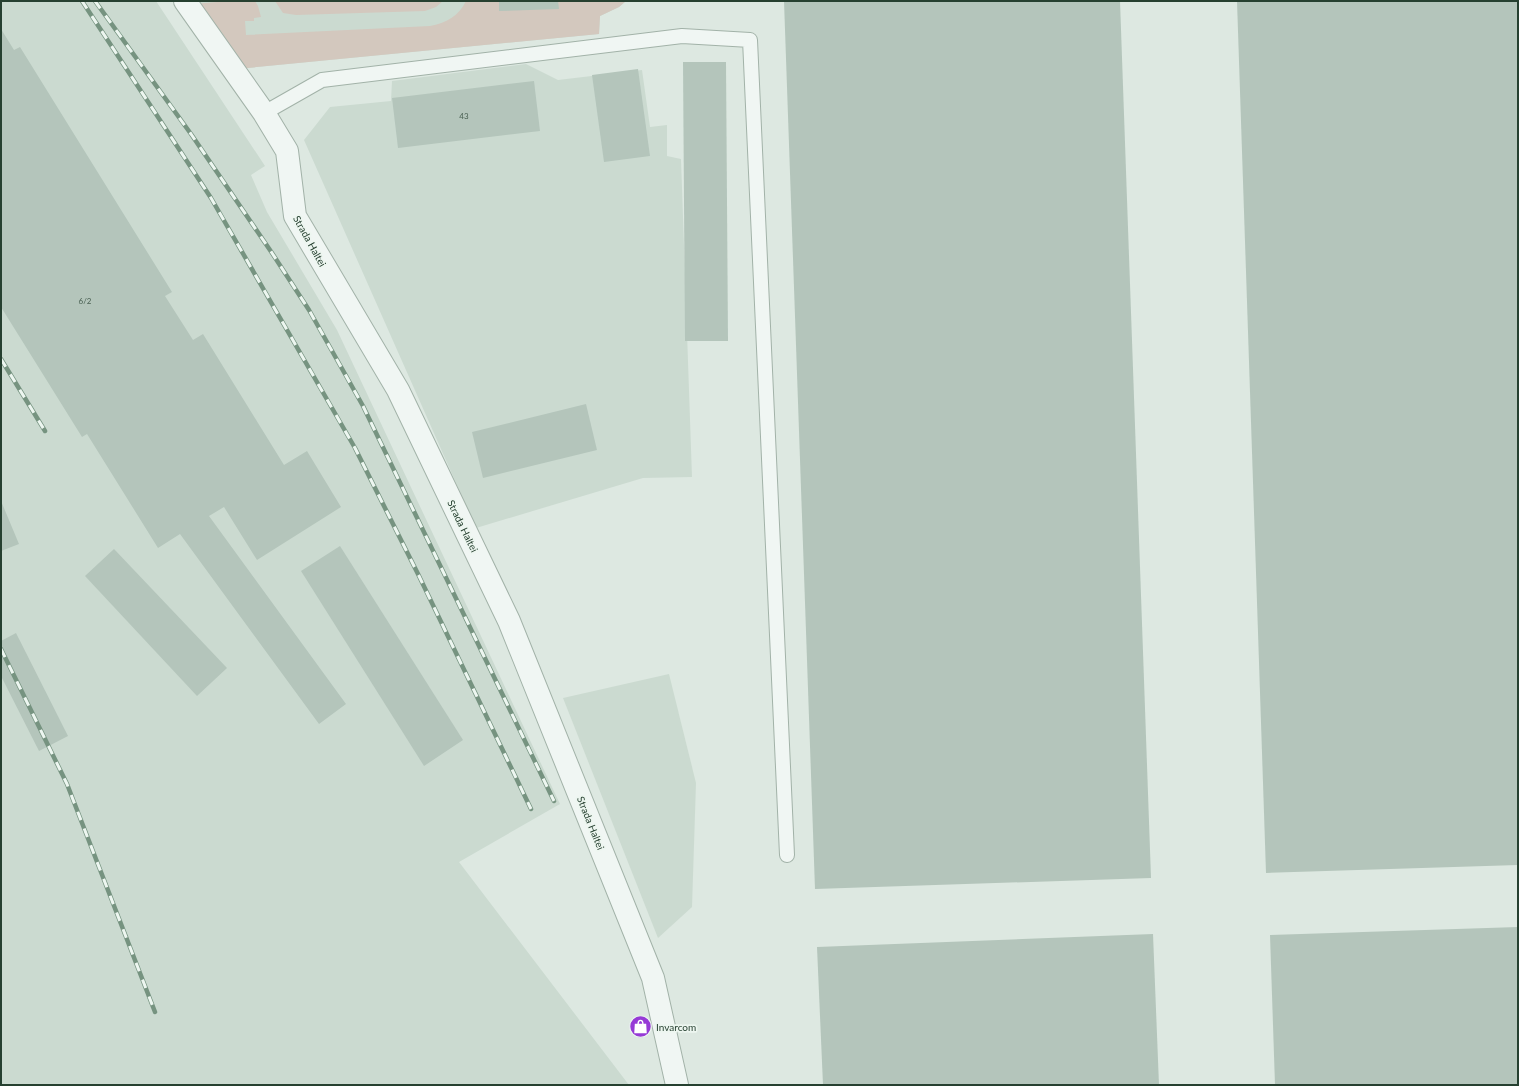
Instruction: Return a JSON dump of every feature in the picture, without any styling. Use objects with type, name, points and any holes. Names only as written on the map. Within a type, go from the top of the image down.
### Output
[{"type":"street","name":"Strada Haltei","points":[[185,1],[264,113],[287,150],[294,216],[398,390],[509,621],[653,978],[677,1085]]},
{"type":"lane","points":[[264,113],[322,80],[682,36],[750,40],[787,854]]},
{"type":"shaded area","points":[[1,1],[156,1],[265,166],[251,175],[267,212],[337,330],[560,804],[459,862],[629,1085],[1,1085]]},
{"type":"shaded area","points":[[192,1],[626,1],[619,7],[600,16],[599,34],[237,69]]},
{"type":"shaded area","points":[[228,1],[255,1],[258,6],[261,17],[254,18],[254,21],[245,21],[246,35],[430,26],[447,21],[456,15],[466,1],[626,1],[619,7],[600,16],[599,34],[237,69],[194,4]]},
{"type":"shaded area","points":[[275,1],[443,1],[436,7],[425,11],[296,15],[283,13]]},
{"type":"shaded area","points":[[526,64],[558,80],[642,70],[650,127],[667,125],[667,156],[681,159],[692,477],[643,478],[476,528],[304,140],[330,107],[391,101],[392,81]]},
{"type":"shaded area","points":[[669,674],[696,783],[692,907],[658,938],[563,698]]},
{"type":"building","points":[[499,1],[558,1],[559,9],[499,11]]},
{"type":"building","points":[[784,1],[1120,1],[1151,878],[815,889]]},
{"type":"building","points":[[1237,1],[1518,1],[1518,865],[1266,873]]},
{"type":"building","points":[[1,29],[14,50],[20,47],[172,292],[165,296],[193,340],[203,334],[284,465],[307,451],[341,507],[257,560],[224,507],[209,516],[346,704],[319,724],[180,534],[158,548],[87,434],[82,437],[1,307]]},
{"type":"building","points":[[683,62],[726,62],[728,341],[685,341]]},
{"type":"building","points":[[638,69],[650,156],[604,162],[592,75]]},
{"type":"building","points":[[534,81],[540,131],[398,148],[392,98]]},
{"type":"building","points":[[586,404],[597,450],[483,478],[472,432]]},
{"type":"building","points":[[1,501],[19,544],[1,551]]},
{"type":"building","points":[[340,546],[463,740],[424,766],[301,571]]},
{"type":"building","points":[[114,549],[227,668],[197,696],[85,576]]},
{"type":"building","points":[[16,633],[68,736],[39,751],[1,676],[1,641]]},
{"type":"building","points":[[1518,927],[1518,1085],[1275,1085],[1270,935]]},
{"type":"building","points":[[1153,934],[1159,1085],[823,1085],[817,947]]},
{"type":"railway","points":[[82,1],[211,198],[355,448],[419,576],[531,809]]},
{"type":"railway","points":[[95,1],[191,134],[309,310],[363,406],[554,801]]},
{"type":"railway","points":[[1,359],[45,431]]},
{"type":"railway","points":[[1,649],[67,784],[155,1012]]},
{"type":"place","name":"Invarcom","points":[[641,1027]]}]
